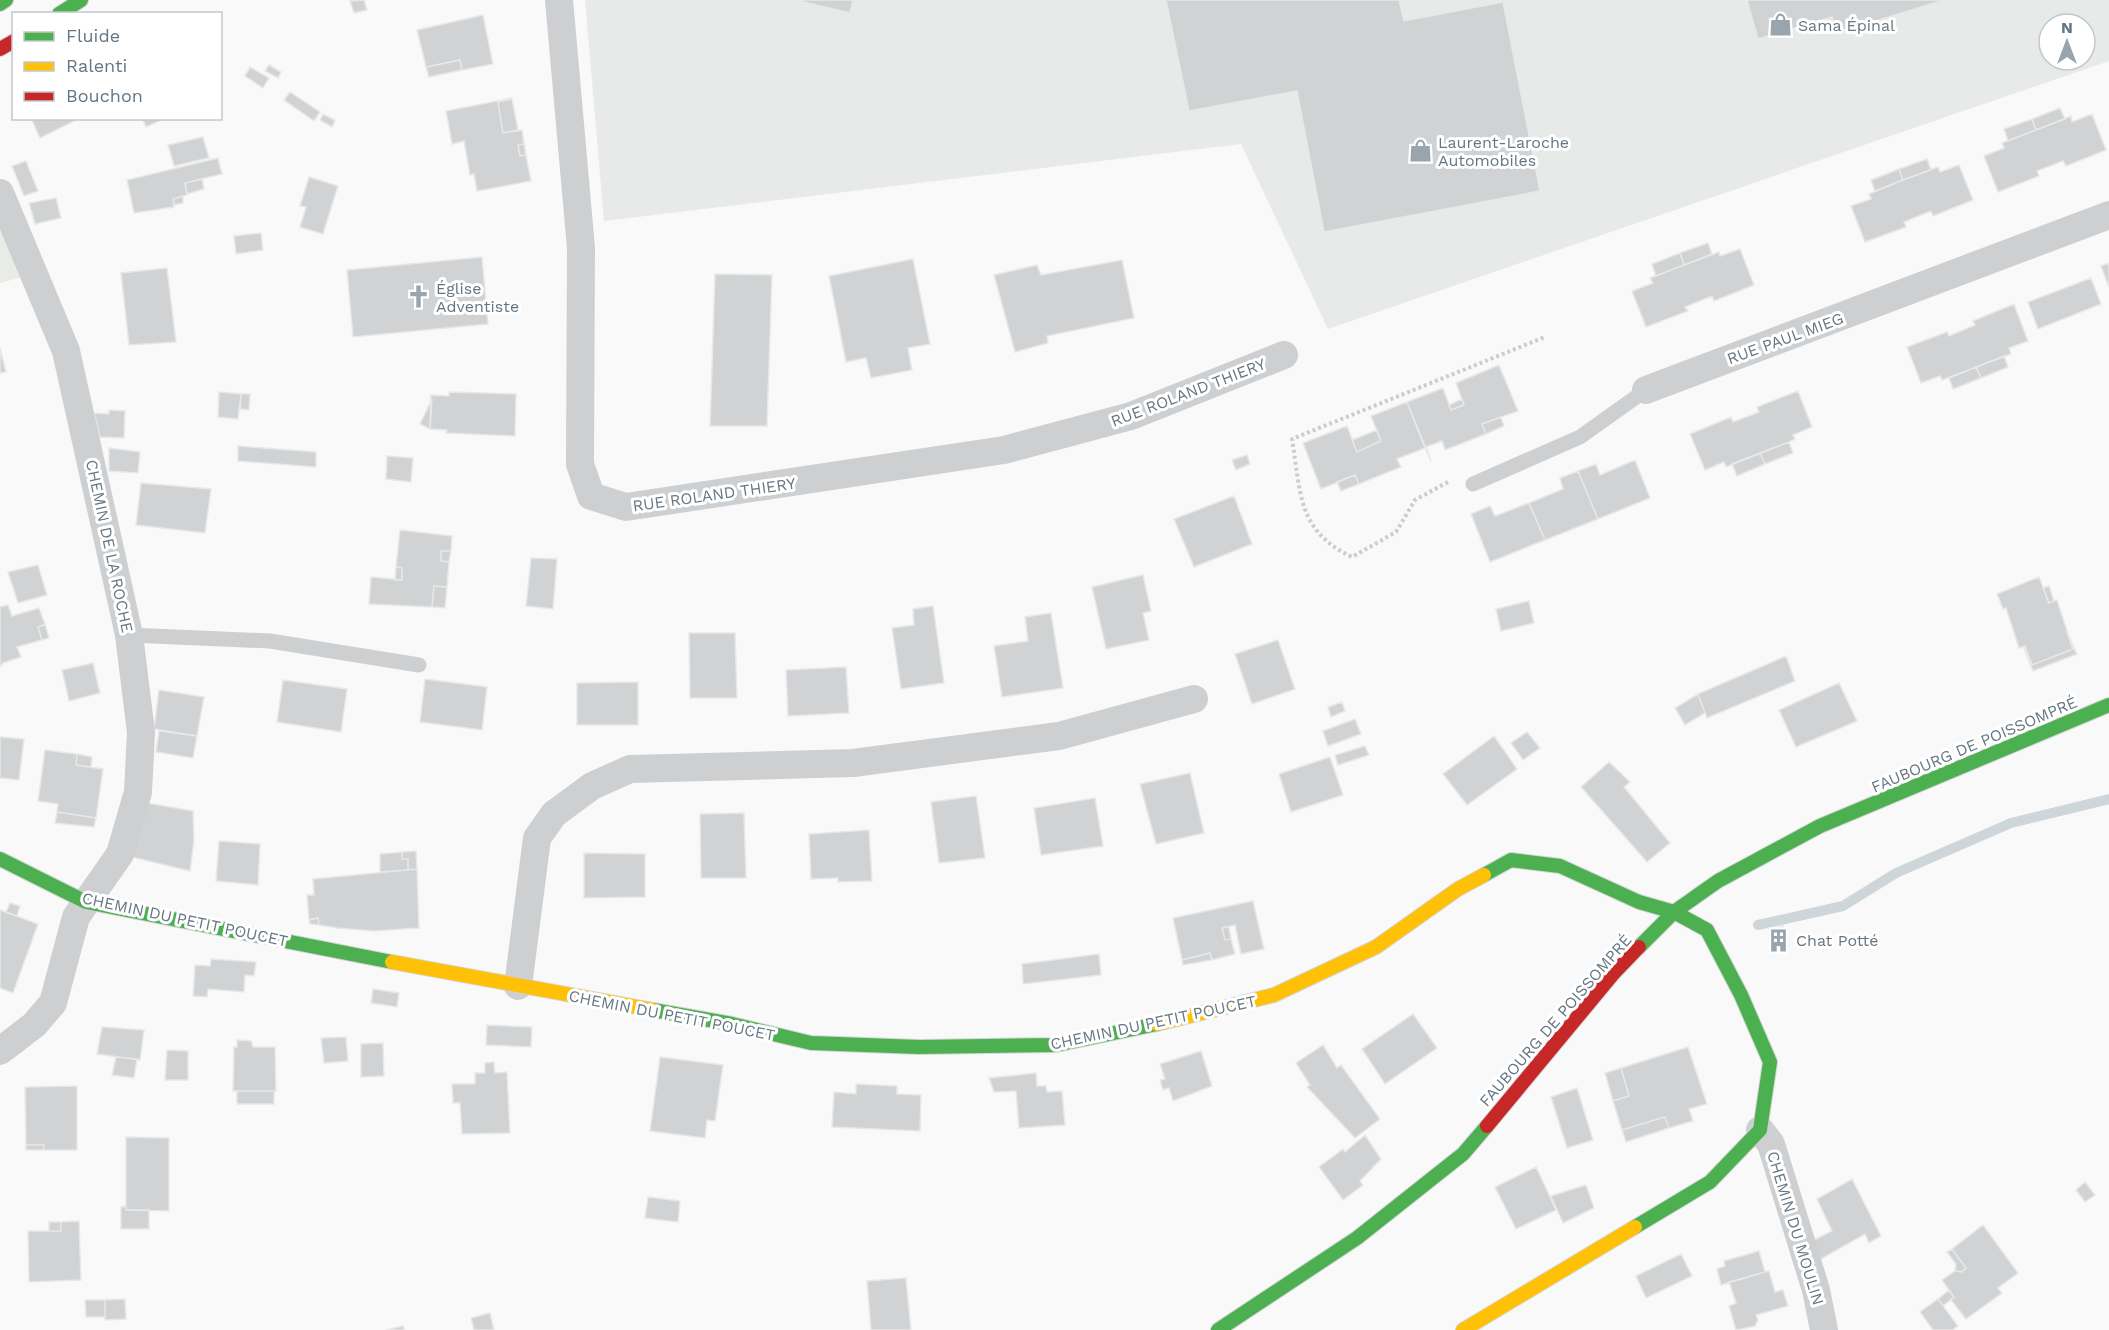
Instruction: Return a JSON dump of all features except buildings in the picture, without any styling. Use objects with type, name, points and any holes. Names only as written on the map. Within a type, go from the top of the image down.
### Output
[{"type":"street","points":[[0,4],[6,0]]},
{"type":"street","points":[[62,12],[81,0]]},
{"type":"street","name":"RUE ROLAND THIERY","points":[[559,0],[581,248],[580,464],[591,496],[626,507],[1004,450],[1131,416],[1284,355]]},
{"type":"street","name":"CHEMIN DE LA ROCHE","points":[[0,193],[66,351],[129,635],[141,732],[138,792],[120,854],[76,917],[53,1003],[34,1025],[0,1051]]},
{"type":"street","name":"RUE PAUL MIEG","points":[[1646,390],[2109,215]]},
{"type":"street","points":[[518,986],[537,838],[554,813],[592,786],[630,770],[853,763],[1059,736],[1194,699]]},
{"type":"street","name":"FAUBOURG DE POISSOMPRÉ","points":[[1218,1330],[1358,1238],[1462,1154],[1613,974],[1674,912],[1718,881],[1820,826],[2109,705]]},
{"type":"street","name":"CHEMIN DU PETIT POUCET","points":[[0,859],[86,902],[518,986],[732,1024],[811,1043],[919,1047],[1056,1045],[1168,1022],[1274,995],[1376,947],[1458,889],[1511,860],[1560,866],[1639,902],[1674,912],[1707,930],[1741,995],[1770,1062],[1760,1130]]},
{"type":"street","points":[[1463,1330],[1710,1182],[1760,1130]]},
{"type":"street","name":"CHEMIN DU MOULIN","points":[[1760,1130],[1770,1144],[1816,1290],[1824,1330]]},
{"type":"lane","name":"RUE PAUL MIEG","points":[[1473,484],[1580,436],[1646,390]]},
{"type":"lane","points":[[129,635],[270,641],[419,665]]},
{"type":"path","points":[[1473,484],[1460,476],[1415,500],[1396,532],[1352,557],[1336,549],[1314,530],[1304,510],[1292,440],[1545,337]]},
{"type":"shaded area","points":[[585,0],[2109,0],[2109,61],[2097,65],[2097,12],[2037,12],[2037,72],[2077,72],[1328,329],[1241,144],[604,221]]},
{"type":"shaded area","points":[[0,218],[26,276],[0,283]]},
{"type":"waterway","points":[[1758,925],[1843,906],[1896,873],[2011,823],[2109,799]]},
{"type":"traffic: fast","points":[[0,4],[6,0]]},
{"type":"traffic: fast","points":[[62,12],[81,0]]},
{"type":"traffic: fast","points":[[1639,947],[1674,912],[1718,881],[1820,826],[2109,705]]},
{"type":"traffic: fast","points":[[0,859],[86,902],[392,962]]},
{"type":"traffic: fast","points":[[1484,875],[1511,860],[1560,866],[1639,902],[1674,912],[1707,930],[1741,995],[1770,1062],[1760,1130],[1710,1182],[1635,1227]]},
{"type":"traffic: fast","points":[[653,1010],[732,1024],[811,1043],[919,1047],[1056,1045],[1157,1024]]},
{"type":"traffic: fast","points":[[1218,1330],[1357,1238],[1463,1154],[1487,1126]]},
{"type":"traffic: slow","points":[[1157,1024],[1274,995],[1376,947],[1458,889],[1484,875]]},
{"type":"traffic: slow","points":[[392,962],[653,1010]]},
{"type":"traffic: slow","points":[[1463,1330],[1635,1227]]},
{"type":"traffic: jam","points":[[0,49],[12,42]]},
{"type":"traffic: jam","points":[[1487,1126],[1613,974],[1639,947]]},
{"type":"place","name":"Sama Épinal","points":[[1780,25]]},
{"type":"place","name":"Laurent-Laroche Automobiles","points":[[1420,151]]},
{"type":"place","name":"Église Adventiste","points":[[418,297]]},
{"type":"place","name":"Chat Potté","points":[[1778,940]]}]
